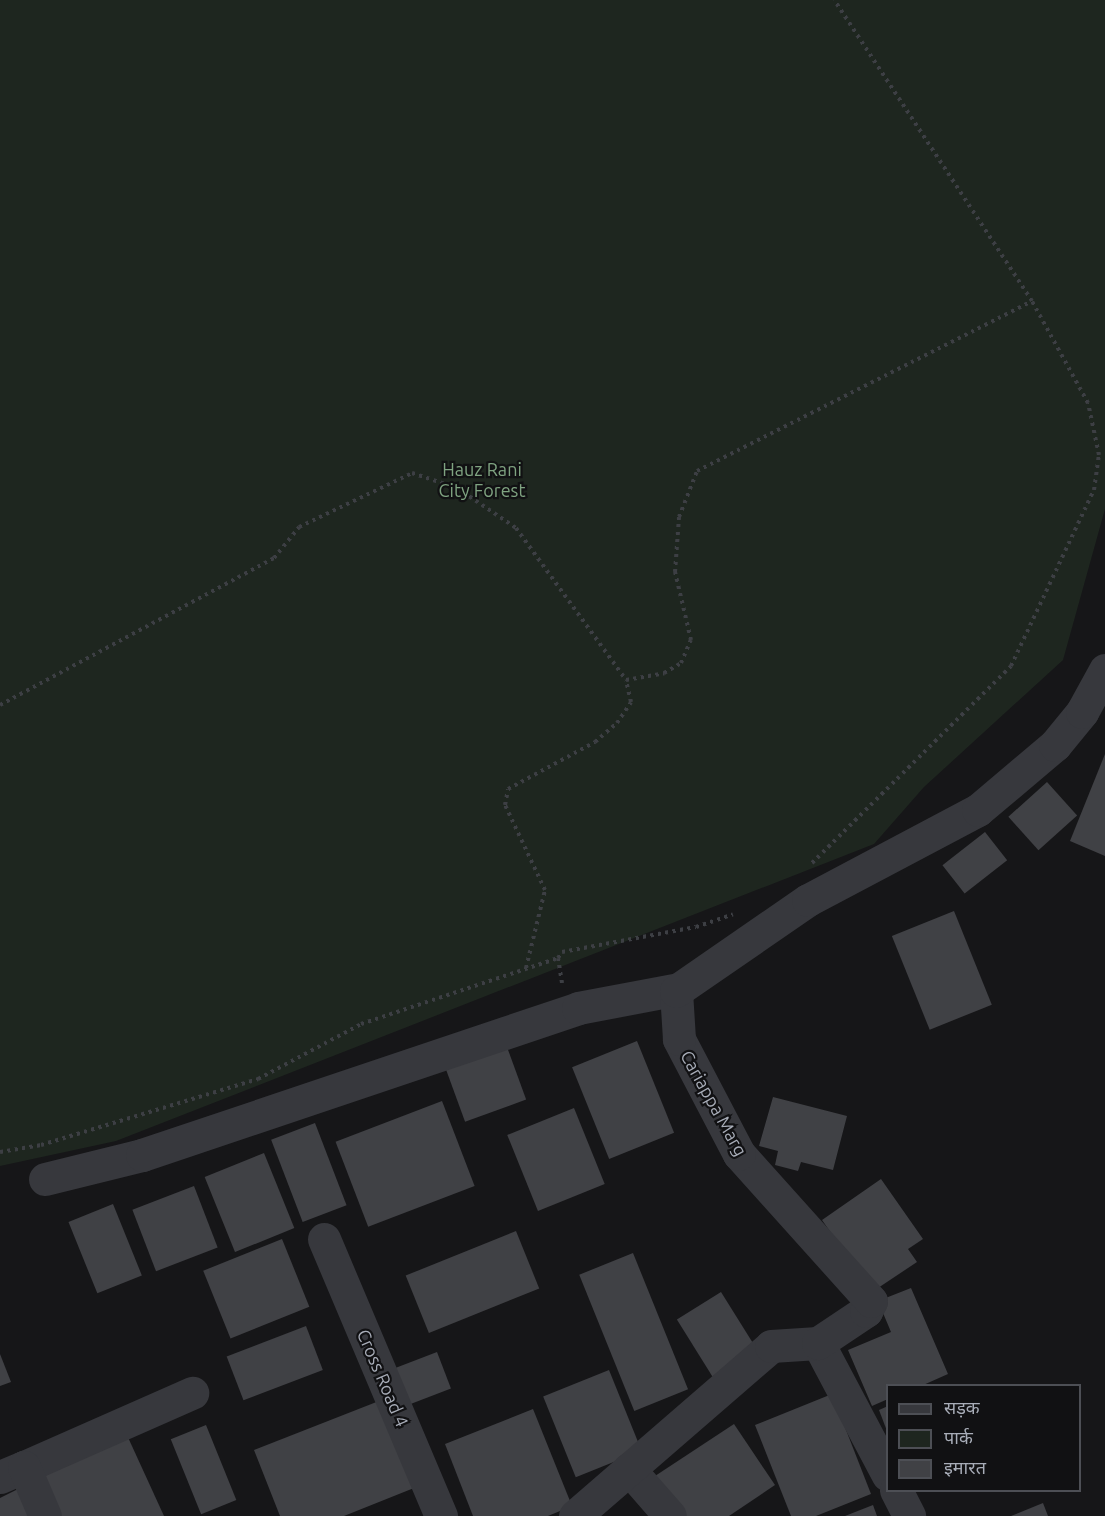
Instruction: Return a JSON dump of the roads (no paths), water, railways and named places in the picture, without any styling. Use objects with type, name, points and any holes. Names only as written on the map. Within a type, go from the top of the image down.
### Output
[{"type":"street","points":[[45,1179],[142,1155],[578,1008],[678,989],[808,900],[978,810],[1055,745],[1082,712],[1105,670]]},
{"type":"street","name":"Cariappa Marg","points":[[678,989],[679,1039],[740,1154],[871,1301],[866,1311],[818,1343]]},
{"type":"street","name":"Cross Road 4","points":[[324,1239],[441,1516]]},
{"type":"street","points":[[575,1516],[771,1346],[818,1343],[886,1471]]},
{"type":"street","points":[[45,1516],[18,1476],[192,1393]]},
{"type":"street","points":[[629,1469],[670,1516]]},
{"type":"street","points":[[897,1492],[909,1516]]},
{"type":"park label","name":"Hauz Rani City Forest","points":[[482,480]]}]
